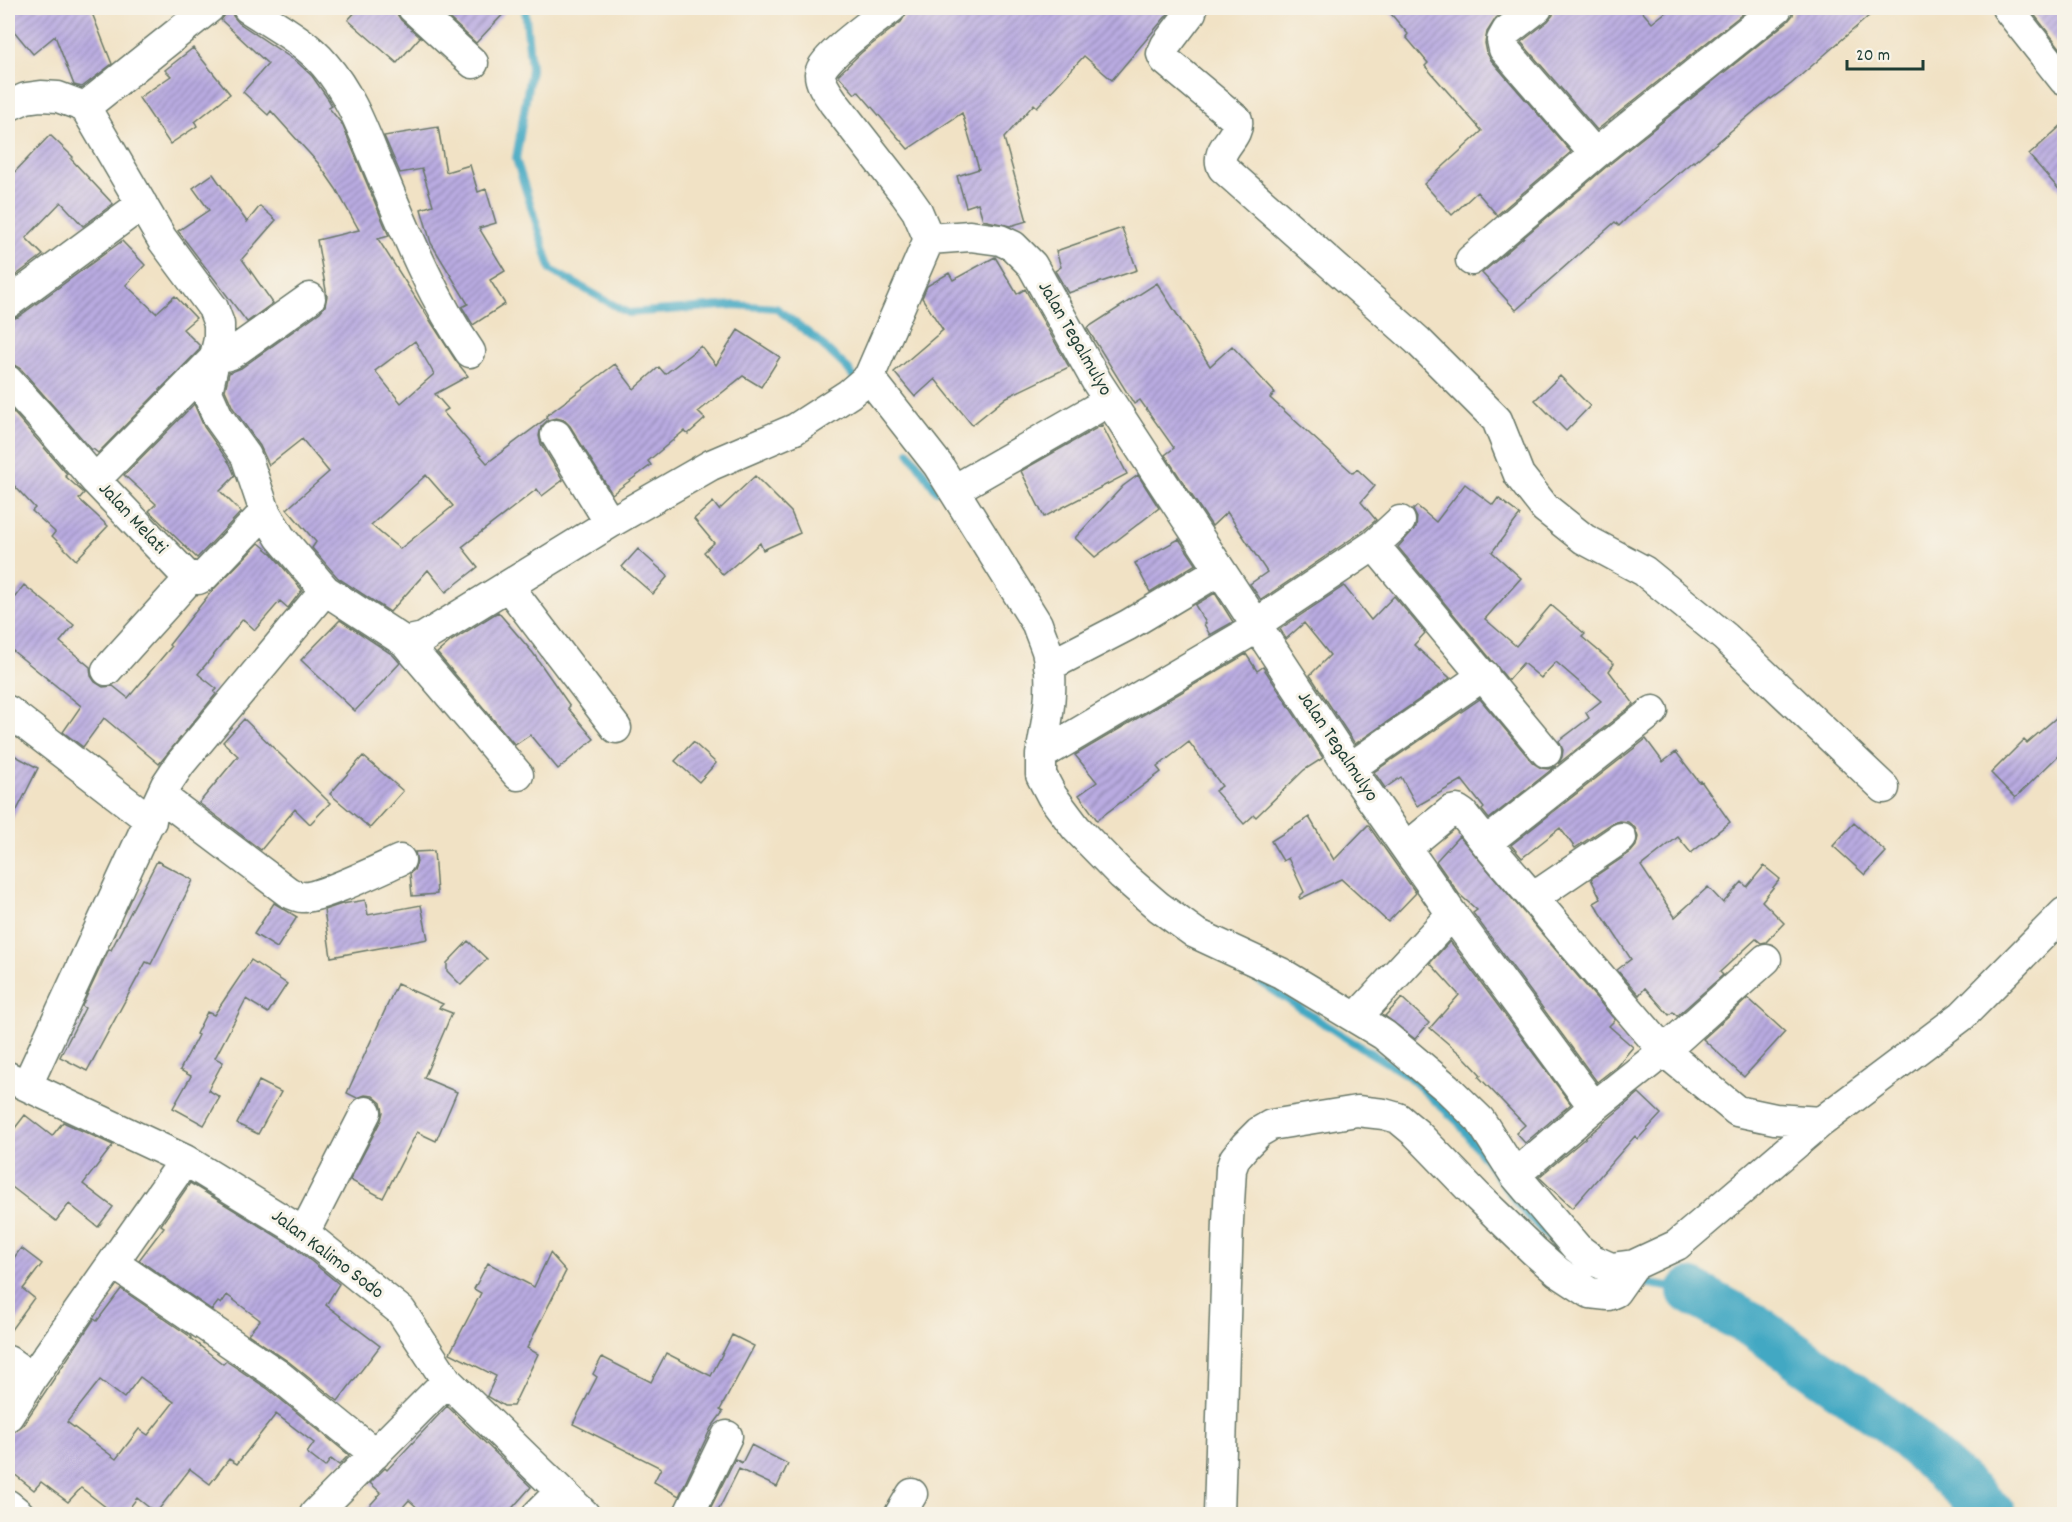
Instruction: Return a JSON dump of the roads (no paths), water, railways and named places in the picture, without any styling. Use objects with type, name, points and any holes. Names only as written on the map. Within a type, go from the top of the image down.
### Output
[{"type":"street","points":[[85,107],[209,8]]},
{"type":"street","points":[[248,8],[303,44],[325,65],[355,111],[430,287],[448,321],[470,352]]},
{"type":"street","points":[[413,8],[473,63]]},
{"type":"street","points":[[405,642],[423,638],[610,523],[711,465],[795,429],[860,384],[929,239],[917,211],[834,103],[825,89],[820,74],[832,55],[891,8]]},
{"type":"street","points":[[1192,8],[1162,54],[1165,60],[1234,115],[1237,120],[1238,126],[1222,151],[1220,158],[1223,168],[1418,341],[1497,420],[1519,475],[1545,508],[1584,539],[1644,571],[1725,637],[1884,788]]},
{"type":"street","points":[[1537,8],[1507,31],[1502,40],[1504,49],[1595,154]]},
{"type":"street","points":[[1471,260],[1595,154],[1777,8]]},
{"type":"street","points":[[2007,8],[2064,80]]},
{"type":"street","points":[[8,106],[26,98],[41,96],[58,98],[85,107],[162,239],[213,308],[219,324],[219,339],[207,392],[218,417],[246,456],[265,512],[280,537],[325,590],[405,642],[518,775]]},
{"type":"street","points":[[8,303],[142,204]]},
{"type":"street","name":"Jalan Tegalmulyo","points":[[929,239],[970,236],[1000,240],[1013,246],[1032,265],[1109,401],[1350,768],[1452,914],[1594,1107]]},
{"type":"street","points":[[95,480],[214,359],[231,354],[310,298]]},
{"type":"street","name":"Jalan Melati","points":[[8,381],[95,480],[182,571],[191,577]]},
{"type":"street","points":[[860,384],[938,465],[1037,624],[1047,651],[1049,666],[1041,775],[1052,796],[1076,828],[1122,875],[1159,907],[1196,933],[1281,973],[1384,1035],[1447,1088],[1480,1120],[1515,1175],[1577,1248],[1593,1260],[1628,1274]]},
{"type":"street","points":[[954,490],[1109,401]]},
{"type":"street","points":[[556,435],[610,523]]},
{"type":"street","points":[[107,670],[191,577],[198,579],[204,576],[265,512]]},
{"type":"street","points":[[1041,755],[1257,626],[1374,544],[1400,521]]},
{"type":"street","points":[[1374,544],[1546,752]]},
{"type":"street","points":[[1049,666],[1128,624],[1220,570]]},
{"type":"street","points":[[508,586],[616,728]]},
{"type":"street","points":[[13,1080],[164,792],[325,590]]},
{"type":"street","points":[[1350,768],[1484,675]]},
{"type":"street","points":[[8,711],[164,792],[288,892],[302,897],[316,895],[400,860]]},
{"type":"street","points":[[1486,843],[1653,711]]},
{"type":"street","points":[[1406,848],[1451,811],[1458,810],[1664,1051],[1737,1111],[1775,1119],[1821,1122]]},
{"type":"street","points":[[1533,898],[1621,838]]},
{"type":"street","points":[[1219,1515],[1231,1168],[1235,1158],[1259,1132],[1271,1125],[1357,1111],[1384,1114],[1398,1119],[1416,1133],[1479,1198],[1558,1272],[1590,1293],[1608,1295],[1628,1274],[1677,1245],[1821,1122],[1962,1016],[2064,913]]},
{"type":"street","points":[[1356,1018],[1452,914]]},
{"type":"street","points":[[1515,1175],[1664,1051],[1766,959]]},
{"type":"street","name":"Jalan Kalimo Sodo","points":[[13,1080],[185,1160],[304,1233],[401,1311],[447,1381],[584,1515]]},
{"type":"street","points":[[304,1233],[366,1112]]},
{"type":"street","points":[[8,1416],[32,1378],[185,1160]]},
{"type":"street","points":[[113,1263],[278,1375],[375,1454]]},
{"type":"street","points":[[8,1361],[32,1378]]},
{"type":"street","points":[[315,1515],[447,1381]]},
{"type":"street","points":[[689,1515],[727,1436]]},
{"type":"street","points":[[538,1515],[560,1492]]},
{"type":"street","points":[[8,1505],[19,1515]]},
{"type":"waterway","points":[[525,8],[531,69],[516,159],[551,270],[628,313],[735,305],[776,308],[816,339],[847,368],[856,380]]},
{"type":"waterway","points":[[909,452],[937,491]]},
{"type":"waterway","points":[[1247,973],[1407,1075],[1458,1122],[1517,1203],[1560,1250]]},
{"type":"waterway","points":[[1632,1281],[1690,1291]]},
{"type":"waterway","points":[[1690,1291],[1756,1327],[1891,1422],[1993,1514]]}]
